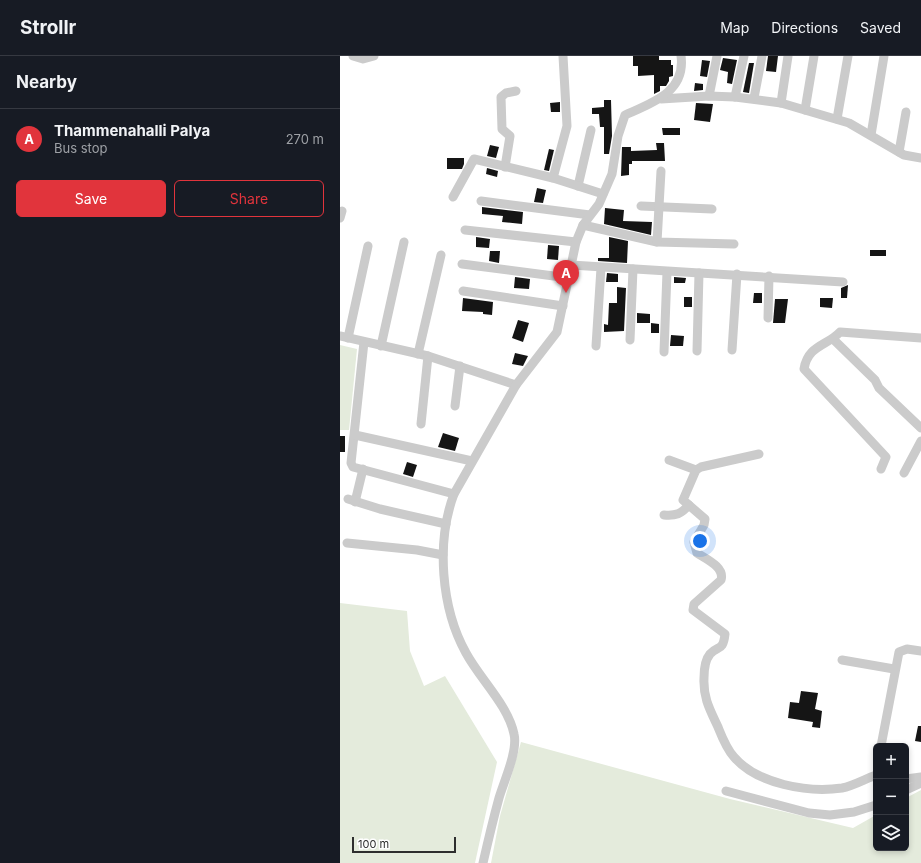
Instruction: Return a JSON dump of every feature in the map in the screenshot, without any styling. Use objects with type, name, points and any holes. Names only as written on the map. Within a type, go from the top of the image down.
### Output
[{"type":"street","points":[[353,56],[363,59],[374,56]]},
{"type":"street","points":[[553,178],[567,126],[563,56]]},
{"type":"street","points":[[483,863],[499,799],[514,750],[514,734],[507,716],[465,652],[448,608],[443,555],[446,513],[454,494],[516,386],[557,332],[576,242],[583,225],[603,194],[612,174],[618,136],[625,115],[666,96],[679,78],[681,56]]},
{"type":"street","points":[[710,96],[716,56]]},
{"type":"street","points":[[735,97],[744,56]]},
{"type":"street","points":[[754,98],[762,56]]},
{"type":"street","points":[[781,103],[788,56]]},
{"type":"street","points":[[805,110],[814,56]]},
{"type":"street","points":[[837,119],[848,56]]},
{"type":"street","points":[[871,135],[884,56]]},
{"type":"street","points":[[505,167],[510,136],[502,129],[501,97],[506,93],[516,90]]},
{"type":"street","points":[[658,99],[710,96],[754,98],[781,103],[849,123],[899,152],[921,158]]},
{"type":"street","points":[[899,152],[906,112]]},
{"type":"street","points":[[578,186],[591,130]]},
{"type":"street","points":[[453,197],[474,159],[553,178],[603,194]]},
{"type":"street","points":[[657,242],[661,171]]},
{"type":"street","points":[[481,201],[590,215]]},
{"type":"street","points":[[641,206],[712,209]]},
{"type":"street","points":[[583,225],[657,242],[734,244]]},
{"type":"street","points":[[465,230],[576,242]]},
{"type":"street","points":[[381,346],[404,242]]},
{"type":"street","points":[[368,246],[344,337],[428,356],[516,386]]},
{"type":"street","points":[[418,354],[441,255]]},
{"type":"street","points":[[462,264],[569,278]]},
{"type":"street","points":[[571,265],[667,272],[769,276],[843,282]]},
{"type":"street","points":[[596,346],[600,268]]},
{"type":"street","points":[[630,340],[634,269]]},
{"type":"street","points":[[664,352],[667,272]]},
{"type":"street","points":[[697,351],[699,273]]},
{"type":"street","points":[[732,350],[736,274]]},
{"type":"street","points":[[768,318],[769,276]]},
{"type":"street","points":[[463,291],[563,306]]},
{"type":"street","points":[[881,469],[886,457],[804,369],[806,359],[823,342],[833,339],[840,332],[921,338]]},
{"type":"street","points":[[833,339],[921,428]]},
{"type":"street","points":[[364,342],[351,463],[353,467],[454,494]]},
{"type":"street","points":[[422,424],[428,356]]},
{"type":"street","points":[[455,406],[460,366]]},
{"type":"street","points":[[355,435],[472,462]]},
{"type":"street","points":[[904,473],[921,441]]},
{"type":"street","points":[[669,460],[696,470],[724,460],[759,454]]},
{"type":"street","points":[[363,469],[352,501],[446,524]]},
{"type":"street","points":[[696,470],[684,500],[705,519],[704,525],[694,542],[697,553],[721,570],[723,574],[721,580],[694,604],[693,610],[725,634],[724,642],[720,649],[710,654],[707,660],[704,679],[705,699],[728,749],[734,758],[761,776],[768,780],[788,785],[815,789],[842,788],[873,776]]},
{"type":"street","points":[[664,515],[677,515],[684,511],[689,504]]},
{"type":"street","points":[[347,543],[417,550],[443,555]]},
{"type":"street","points":[[882,743],[894,669],[899,652],[907,649],[921,651]]},
{"type":"street","points":[[842,660],[894,669]]},
{"type":"street","points":[[909,779],[921,777]]},
{"type":"street","points":[[909,789],[921,783]]},
{"type":"street","points":[[726,791],[809,813],[830,815],[854,812],[873,806]]},
{"type":"green space","points":[[340,345],[357,349],[349,430],[340,430]]},
{"type":"green space","points":[[340,603],[407,611],[410,651],[424,686],[445,676],[497,762],[475,863],[340,863]]},
{"type":"green space","points":[[521,742],[730,799],[853,828],[873,817],[873,851],[909,851],[909,796],[921,790],[921,863],[491,863],[500,816]]},
{"type":"building","points":[[633,56],[659,56],[659,60],[671,60],[671,65],[673,65],[673,76],[669,77],[669,81],[666,86],[660,86],[660,91],[654,94],[654,75],[638,76],[638,66],[633,66]]},
{"type":"building","points":[[768,56],[778,56],[776,72],[766,71]]},
{"type":"building","points":[[723,58],[737,60],[732,84],[727,83],[728,72],[720,70]]},
{"type":"building","points":[[702,60],[710,61],[707,77],[700,76]]},
{"type":"building","points":[[749,63],[754,63],[749,93],[743,92]]},
{"type":"building","points":[[695,83],[703,84],[703,90],[694,91]]},
{"type":"building","points":[[604,100],[611,100],[612,136],[609,154],[604,154],[604,127],[600,127],[599,114],[592,114],[592,108],[604,107]]},
{"type":"building","points":[[560,102],[560,112],[551,112],[550,103]]},
{"type":"building","points":[[696,103],[713,104],[710,122],[694,120]]},
{"type":"building","points":[[662,128],[680,128],[680,135],[663,135]]},
{"type":"building","points":[[656,143],[664,143],[665,161],[632,161],[632,164],[629,164],[629,175],[621,176],[622,147],[631,147],[631,151],[657,150]]},
{"type":"building","points":[[490,145],[499,147],[496,158],[487,156]]},
{"type":"building","points":[[549,149],[554,150],[549,171],[544,170]]},
{"type":"building","points":[[447,158],[464,158],[462,169],[447,169]]},
{"type":"building","points":[[487,168],[498,171],[497,177],[486,174]]},
{"type":"building","points":[[537,188],[546,190],[543,203],[534,202]]},
{"type":"building","points":[[482,207],[523,212],[522,224],[502,222],[503,216],[482,214]]},
{"type":"building","points":[[605,208],[624,210],[623,221],[652,222],[651,235],[604,224]]},
{"type":"building","points":[[476,237],[490,239],[489,248],[476,247]]},
{"type":"building","points":[[609,237],[628,241],[627,263],[598,261],[598,258],[609,258]]},
{"type":"building","points":[[548,245],[559,246],[558,260],[547,259]]},
{"type":"building","points":[[870,250],[886,250],[886,256],[870,256]]},
{"type":"building","points":[[490,251],[500,251],[499,263],[489,261]]},
{"type":"building","points":[[607,273],[618,274],[618,282],[606,282]]},
{"type":"building","points":[[515,277],[530,279],[529,289],[514,288]]},
{"type":"building","points":[[674,277],[686,278],[685,283],[674,283]]},
{"type":"building","points":[[848,285],[847,298],[841,298],[841,288]]},
{"type":"building","points":[[617,287],[626,288],[624,331],[604,332],[604,324],[608,325],[609,303],[617,303]]},
{"type":"building","points":[[754,293],[762,293],[762,303],[753,303]]},
{"type":"building","points":[[684,297],[692,297],[692,307],[684,307]]},
{"type":"building","points":[[463,298],[493,302],[492,315],[483,314],[483,312],[462,311]]},
{"type":"building","points":[[820,298],[833,298],[832,308],[820,307]]},
{"type":"building","points":[[775,299],[788,299],[785,323],[773,323]]},
{"type":"building","points":[[637,313],[650,314],[650,323],[637,323]]},
{"type":"building","points":[[518,320],[529,323],[523,342],[512,338]]},
{"type":"building","points":[[651,323],[659,324],[659,333],[651,333]]},
{"type":"building","points":[[671,335],[684,336],[683,346],[670,346]]},
{"type":"building","points":[[515,353],[528,356],[523,366],[512,364]]},
{"type":"building","points":[[443,433],[459,438],[455,451],[438,447]]},
{"type":"building","points":[[340,436],[345,436],[345,452],[340,452]]},
{"type":"building","points":[[407,462],[417,465],[413,477],[403,474]]},
{"type":"building","points":[[801,691],[818,693],[815,709],[822,711],[820,728],[812,727],[813,722],[788,718],[790,702],[799,703]]},
{"type":"building","points":[[918,726],[921,726],[921,742],[915,741]]},
{"type":"place","name":"Thammenahalli Palya","points":[[566,293]]}]
